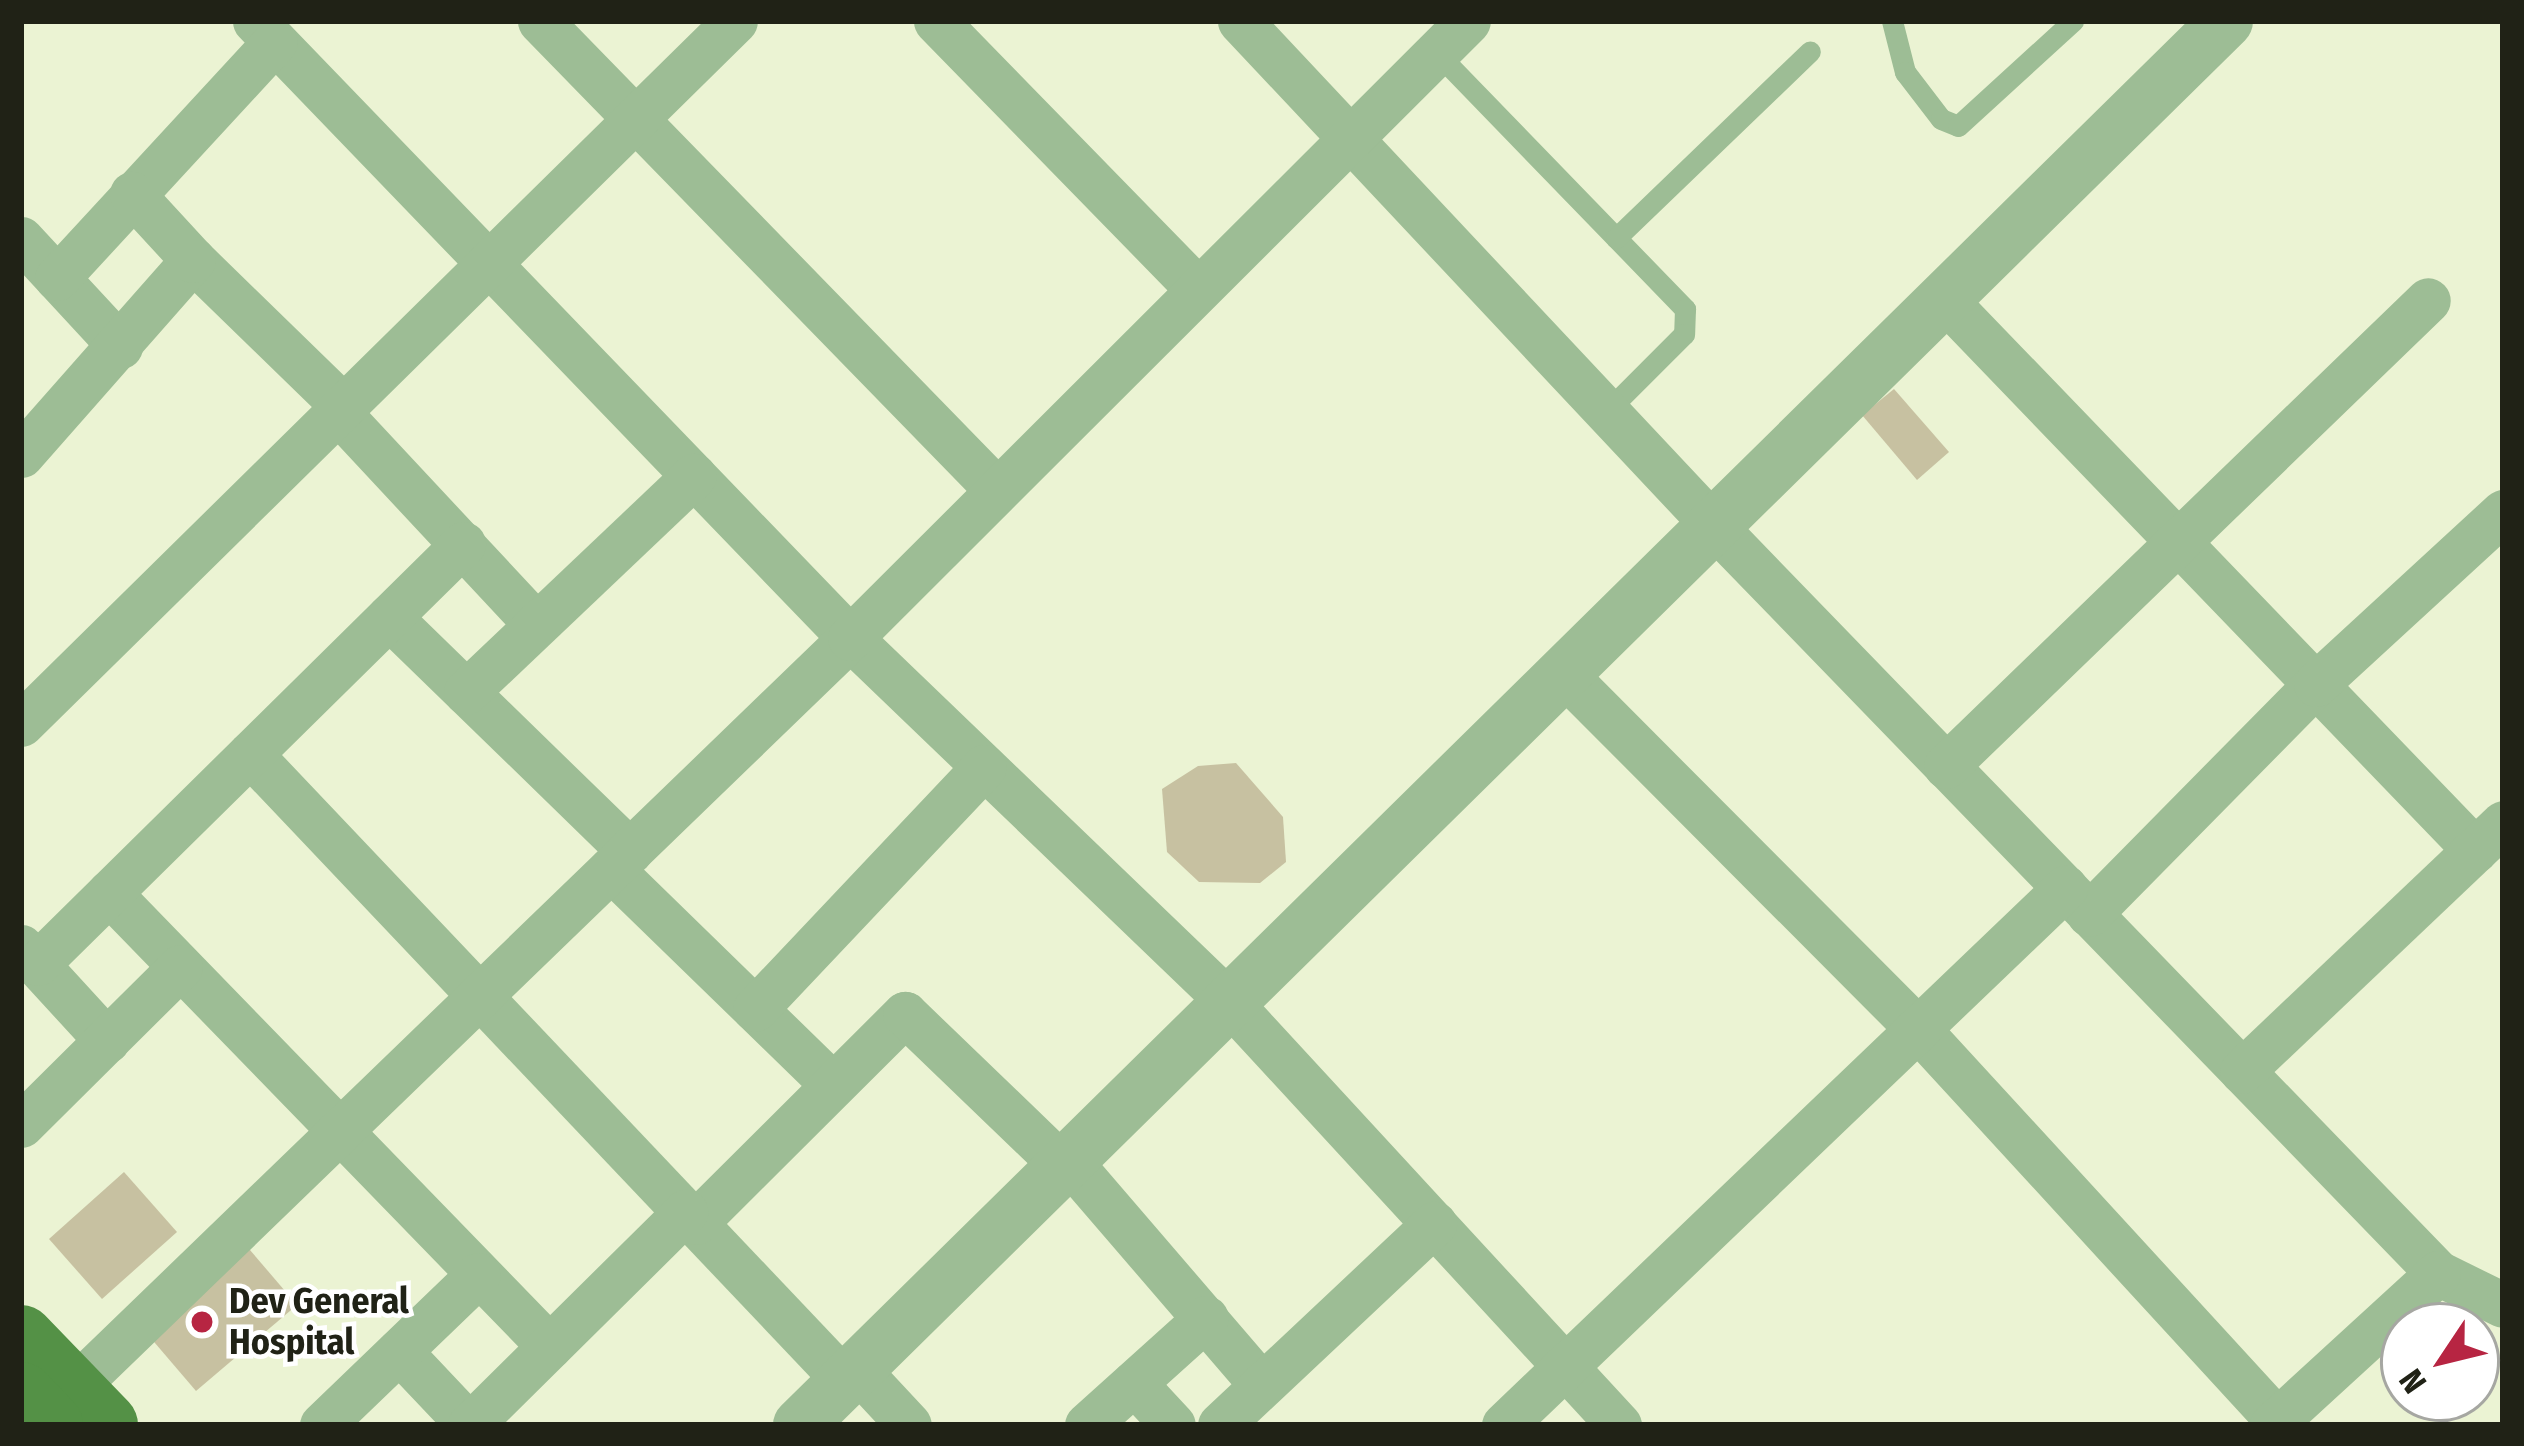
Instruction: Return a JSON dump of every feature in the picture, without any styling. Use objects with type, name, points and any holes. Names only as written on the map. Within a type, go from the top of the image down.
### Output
[{"type":"main road","points":[[21,1338],[56,1412]]},
{"type":"street","points":[[540,21],[997,490]]},
{"type":"street","points":[[21,724],[735,21]]},
{"type":"street","points":[[936,21],[1197,289]]},
{"type":"street","points":[[1240,21],[1716,528],[2438,1273],[2503,1305]]},
{"type":"street","points":[[800,1425],[2226,21]]},
{"type":"street","points":[[57,278],[265,31],[850,638],[1230,1003],[1619,1425]]},
{"type":"street","points":[[56,1412],[850,638],[1452,36]]},
{"type":"street","points":[[132,194],[342,411],[534,622]]},
{"type":"street","points":[[21,239],[120,346]]},
{"type":"street","points":[[21,455],[193,260]]},
{"type":"street","points":[[1945,300],[2316,684],[2489,837],[2242,1070]]},
{"type":"street","points":[[1946,766],[2428,300]]},
{"type":"street","points":[[466,692],[534,622],[694,476]]},
{"type":"street","points":[[1504,1425],[1918,1029],[2077,901],[2503,512]]},
{"type":"street","points":[[107,1041],[29,955],[109,893],[463,544]]},
{"type":"street","points":[[389,617],[466,692],[755,1009],[831,1083]]},
{"type":"street","points":[[1565,675],[1918,1029],[2275,1423],[2438,1273]]},
{"type":"street","points":[[250,754],[690,1217],[851,1375],[909,1425]]},
{"type":"street","points":[[755,1009],[984,767]]},
{"type":"street","points":[[109,893],[549,1346]]},
{"type":"street","points":[[21,1125],[180,967]]},
{"type":"street","points":[[399,1351],[469,1425],[896,1016],[913,1016],[1066,1163],[1260,1383]]},
{"type":"street","points":[[1220,1425],[1434,1224]]},
{"type":"street","points":[[322,1425],[478,1274]]},
{"type":"street","points":[[1087,1425],[1206,1318]]},
{"type":"street","points":[[1134,1383],[1173,1425]]},
{"type":"lane","points":[[1892,21],[1905,72],[1941,118],[1958,126],[2073,21]]},
{"type":"lane","points":[[1452,36],[1689,320],[1607,411]]},
{"type":"lane","points":[[1616,238],[1810,51]]},
{"type":"building","points":[[1894,389],[1949,452],[1917,480],[1862,415]]},
{"type":"building","points":[[1236,763],[1283,817],[1286,862],[1260,883],[1199,882],[1167,852],[1162,789],[1198,766]]},
{"type":"building","points":[[124,1172],[177,1232],[102,1299],[49,1239]]},
{"type":"building","points":[[244,1243],[297,1305],[196,1391],[143,1329]]},
{"type":"place","name":"Dev General Hospital","points":[[202,1322]]}]
